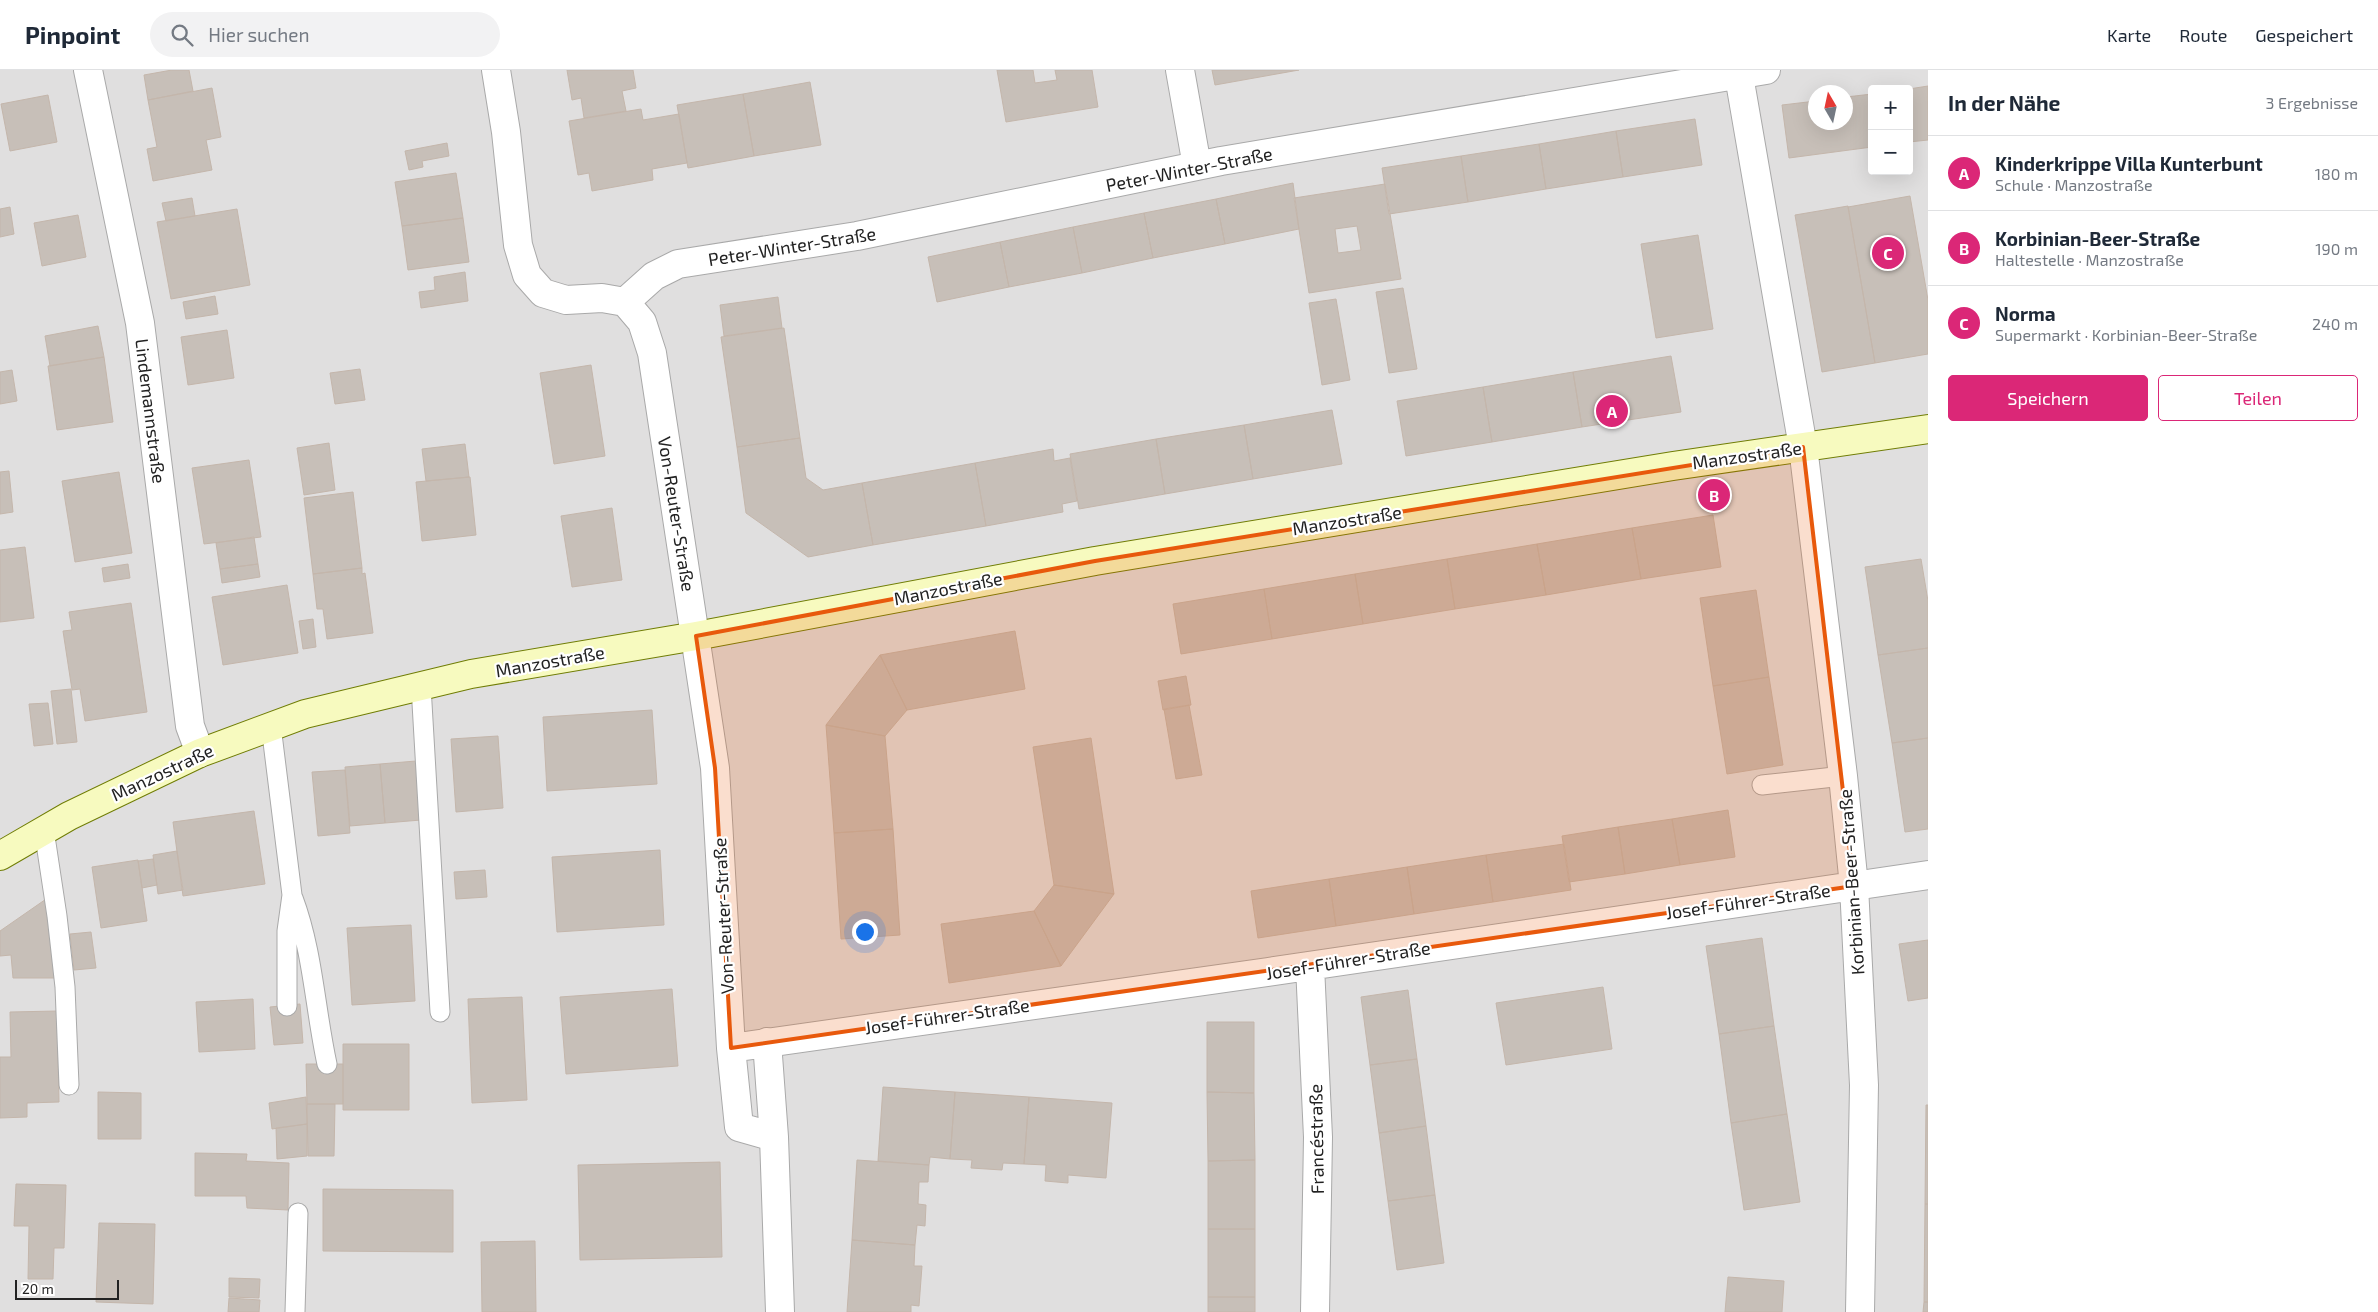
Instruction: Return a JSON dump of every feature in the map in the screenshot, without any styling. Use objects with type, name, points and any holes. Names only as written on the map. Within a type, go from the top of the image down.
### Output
[{"type":"street","name":"Lindemannstraße","points":[[88,70],[140,323],[190,726],[200,753]]},
{"type":"street","points":[[496,70],[506,132],[518,245],[527,275],[543,293],[566,300],[602,298],[625,302]]},
{"type":"street","points":[[1180,70],[1197,166]]},
{"type":"street","name":"Peter-Winter-Straße","points":[[625,302],[654,276],[678,264],[858,236],[1197,166],[1739,72],[1766,70]]},
{"type":"street","name":"Korbinian-Beer-Straße","points":[[1739,72],[1803,447],[1843,776],[1854,886],[1864,1085],[1860,1312]]},
{"type":"street","name":"Von-Reuter-Straße","points":[[625,302],[642,322],[652,353],[696,636],[714,768],[731,1048],[739,1126],[774,1136]]},
{"type":"street","name":"Manzostraße","points":[[0,856],[69,816],[200,753],[305,714],[471,674],[696,636],[1095,561],[1803,447],[1928,429]]},
{"type":"street","name":"Josef-Führer-Straße","points":[[767,1042],[1310,966],[1928,875]]},
{"type":"street","name":"Francéstraße","points":[[1310,966],[1318,1137],[1315,1312]]},
{"type":"street","points":[[731,1048],[767,1042],[774,1136],[780,1312]]},
{"type":"lane","points":[[421,686],[440,1012]]},
{"type":"lane","points":[[271,726],[292,895],[304,929],[317,1018],[327,1064]]},
{"type":"lane","points":[[1762,786],[1843,776]]},
{"type":"lane","points":[[44,830],[57,916],[65,988],[69,1085]]},
{"type":"lane","points":[[287,1006],[287,931],[292,895]]},
{"type":"lane","points":[[295,1312],[298,1213]]},
{"type":"highlighted area","points":[[1803,447],[1854,886],[731,1048],[715,768],[696,636],[1095,561]]},
{"type":"shaded area","points":[[0,70],[1928,70],[1928,1312],[0,1312]]},
{"type":"building","points":[[172,70],[189,70],[193,91],[148,100],[144,75]]},
{"type":"building","points":[[567,70],[633,70],[636,88],[622,91],[626,111],[584,118],[581,98],[572,100]]},
{"type":"building","points":[[997,70],[1033,70],[1035,83],[1057,80],[1055,70],[1092,70],[1098,107],[1006,122]]},
{"type":"building","points":[[1212,70],[1299,70],[1215,85]]},
{"type":"building","points":[[810,82],[821,145],[754,156],[743,94]]},
{"type":"building","points":[[1928,86],[1928,140],[1913,142],[1913,88]]},
{"type":"building","points":[[212,88],[221,137],[206,140],[212,170],[153,181],[147,149],[157,147],[148,100]]},
{"type":"building","points":[[743,94],[754,156],[688,168],[677,105]]},
{"type":"building","points":[[1868,94],[1868,148],[1789,158],[1782,105],[1808,102],[1808,130],[1853,130],[1853,96]]},
{"type":"building","points":[[48,95],[57,142],[10,151],[1,104]]},
{"type":"building","points":[[641,109],[643,120],[679,114],[687,163],[652,169],[653,180],[592,191],[589,173],[578,175],[569,121]]},
{"type":"building","points":[[1695,119],[1702,165],[1623,177],[1616,131]]},
{"type":"building","points":[[1616,131],[1623,177],[1546,189],[1539,144]]},
{"type":"building","points":[[447,143],[449,156],[422,161],[423,167],[409,170],[405,151]]},
{"type":"building","points":[[1539,144],[1546,189],[1468,202],[1461,156]]},
{"type":"building","points":[[1461,156],[1468,202],[1389,214],[1382,168]]},
{"type":"building","points":[[456,173],[463,218],[402,226],[395,182]]},
{"type":"building","points":[[1293,183],[1299,229],[1225,244],[1216,199]]},
{"type":"building","points":[[1385,184],[1401,279],[1309,293],[1294,198]],"holes":[[[1357,226],[1361,250],[1338,253],[1335,229]]]},
{"type":"building","points":[[1910,196],[1928,300],[1928,354],[1875,363],[1848,207]]},
{"type":"building","points":[[192,198],[195,216],[166,221],[162,203]]},
{"type":"building","points":[[1216,199],[1225,244],[1153,258],[1144,213]]},
{"type":"building","points":[[1848,206],[1875,363],[1822,372],[1795,215]]},
{"type":"building","points":[[10,207],[14,234],[0,237],[0,209]]},
{"type":"building","points":[[237,209],[250,285],[171,299],[157,222]]},
{"type":"building","points":[[1144,213],[1153,258],[1082,273],[1073,227]]},
{"type":"building","points":[[78,215],[86,257],[42,266],[34,223]]},
{"type":"building","points":[[463,218],[469,262],[408,270],[402,226]]},
{"type":"building","points":[[1073,227],[1082,273],[1009,287],[1000,242]]},
{"type":"building","points":[[1698,235],[1713,329],[1656,338],[1641,244]]},
{"type":"building","points":[[1000,242],[1009,287],[937,302],[928,257]]},
{"type":"building","points":[[465,272],[468,301],[421,308],[419,292],[435,290],[434,277]]},
{"type":"building","points":[[1403,288],[1417,369],[1389,373],[1376,292]]},
{"type":"building","points":[[215,296],[218,314],[186,319],[183,302]]},
{"type":"building","points":[[778,297],[782,328],[724,336],[720,305]]},
{"type":"building","points":[[1336,299],[1350,380],[1322,385],[1309,303]]},
{"type":"building","points":[[98,326],[104,357],[50,366],[45,336]]},
{"type":"building","points":[[784,328],[800,438],[737,447],[721,337]]},
{"type":"building","points":[[227,330],[234,378],[188,385],[181,337]]},
{"type":"building","points":[[1671,356],[1681,412],[1582,427],[1573,372]]},
{"type":"building","points":[[104,357],[113,422],[57,430],[48,366]]},
{"type":"building","points":[[591,365],[605,456],[554,464],[540,373]]},
{"type":"building","points":[[360,369],[365,400],[335,404],[330,373]]},
{"type":"building","points":[[12,370],[17,401],[0,404],[0,372]]},
{"type":"building","points":[[1573,372],[1582,427],[1492,442],[1483,387]]},
{"type":"building","points":[[1483,387],[1492,442],[1406,456],[1397,401]]},
{"type":"building","points":[[1332,410],[1342,464],[1253,479],[1244,425]]},
{"type":"building","points":[[1244,425],[1253,479],[1165,494],[1156,439]]},
{"type":"building","points":[[800,438],[806,478],[823,490],[862,483],[873,545],[808,557],[746,513],[737,447]]},
{"type":"building","points":[[1156,439],[1165,494],[1079,509],[1070,454]]},
{"type":"building","points":[[329,443],[335,490],[304,495],[297,448]]},
{"type":"building","points":[[465,444],[469,477],[426,481],[422,449]]},
{"type":"building","points":[[1053,449],[1054,461],[1070,458],[1077,501],[1062,504],[1063,512],[986,526],[975,463]]},
{"type":"building","points":[[249,460],[261,537],[204,544],[192,468]]},
{"type":"building","points":[[975,463],[986,526],[873,545],[862,483]]},
{"type":"building","points":[[9,471],[13,512],[0,514],[0,472]]},
{"type":"building","points":[[119,472],[132,553],[75,562],[62,481]]},
{"type":"building","points":[[470,477],[476,535],[422,541],[416,482]]},
{"type":"building","points":[[353,492],[362,568],[313,574],[304,498]]},
{"type":"building","points":[[612,508],[622,580],[572,587],[561,516]]},
{"type":"building","points":[[1713,515],[1721,567],[1641,579],[1632,528]]},
{"type":"building","points":[[1632,528],[1641,579],[1546,595],[1537,544]]},
{"type":"building","points":[[254,537],[258,564],[220,569],[216,543]]},
{"type":"building","points":[[1537,544],[1546,595],[1455,609],[1447,559]]},
{"type":"building","points":[[25,547],[34,618],[0,622],[0,550]]},
{"type":"building","points":[[1447,559],[1455,609],[1363,624],[1355,574]]},
{"type":"building","points":[[1921,559],[1928,601],[1928,648],[1878,655],[1865,567]]},
{"type":"building","points":[[128,564],[130,578],[104,582],[102,568]]},
{"type":"building","points":[[258,564],[260,577],[222,583],[220,569]]},
{"type":"building","points":[[362,568],[362,574],[365,573],[373,633],[327,639],[323,609],[317,609],[313,574]]},
{"type":"building","points":[[1355,574],[1363,624],[1272,639],[1264,589]]},
{"type":"building","points":[[287,585],[298,653],[223,665],[212,597]]},
{"type":"building","points":[[1264,589],[1272,639],[1181,654],[1173,604]]},
{"type":"building","points":[[1756,590],[1769,677],[1713,686],[1700,598]]},
{"type":"building","points":[[131,603],[147,712],[85,721],[80,689],[72,690],[63,631],[72,630],[69,612]]},
{"type":"building","points":[[313,619],[316,647],[303,649],[299,621]]},
{"type":"building","points":[[1015,631],[1025,689],[907,710],[880,655]]},
{"type":"building","points":[[1928,648],[1928,738],[1892,743],[1878,655]]},
{"type":"building","points":[[880,655],[907,710],[885,736],[826,725]]},
{"type":"building","points":[[1186,676],[1191,705],[1163,710],[1158,681]]},
{"type":"building","points":[[1769,677],[1783,765],[1727,774],[1713,686]]},
{"type":"building","points":[[71,689],[77,742],[57,744],[51,691]]},
{"type":"building","points":[[48,703],[53,744],[34,746],[29,704]]},
{"type":"building","points":[[1189,705],[1202,775],[1176,779],[1164,709]]},
{"type":"building","points":[[652,710],[657,784],[547,791],[543,717]]},
{"type":"building","points":[[826,725],[885,736],[893,829],[834,833]]},
{"type":"building","points":[[498,736],[503,808],[456,812],[451,739]]},
{"type":"building","points":[[1091,738],[1114,894],[1054,885],[1033,747]]},
{"type":"building","points":[[1928,738],[1928,829],[1905,832],[1892,743]]},
{"type":"building","points":[[416,761],[421,820],[385,823],[380,764]]},
{"type":"building","points":[[380,764],[385,823],[350,826],[345,767]]},
{"type":"building","points":[[345,770],[350,833],[318,836],[312,772]]},
{"type":"building","points":[[1728,810],[1735,857],[1680,865],[1672,819]]},
{"type":"building","points":[[254,811],[265,884],[183,896],[173,822]]},
{"type":"building","points":[[1672,819],[1680,865],[1625,874],[1618,827]]},
{"type":"building","points":[[1618,827],[1625,874],[1569,882],[1562,836]]},
{"type":"building","points":[[893,829],[900,935],[841,939],[834,833]]},
{"type":"building","points":[[1564,844],[1571,890],[1493,902],[1486,855]]},
{"type":"building","points":[[660,850],[664,925],[557,932],[552,857]]},
{"type":"building","points":[[177,851],[183,890],[158,894],[153,855]]},
{"type":"building","points":[[1486,855],[1493,902],[1414,914],[1407,867]]},
{"type":"building","points":[[153,859],[157,885],[142,888],[138,861]]},
{"type":"building","points":[[138,860],[147,921],[101,928],[92,867]]},
{"type":"building","points":[[1407,867],[1414,914],[1336,926],[1329,879]]},
{"type":"building","points":[[485,870],[487,897],[456,899],[454,872]]},
{"type":"building","points":[[1329,879],[1336,926],[1258,938],[1251,891]]},
{"type":"building","points":[[1054,885],[1114,894],[1061,966],[1034,911]]},
{"type":"building","points":[[49,897],[57,978],[13,978],[11,955],[0,956],[0,931]]},
{"type":"building","points":[[1034,911],[1061,966],[949,983],[941,924]]},
{"type":"building","points":[[411,925],[415,1001],[352,1005],[347,928]]},
{"type":"building","points":[[91,932],[96,968],[74,970],[70,934]]},
{"type":"building","points":[[1762,938],[1774,1026],[1719,1034],[1706,946]]},
{"type":"building","points":[[1928,940],[1928,998],[1908,1001],[1899,944]]},
{"type":"building","points":[[1603,987],[1612,1049],[1506,1065],[1496,1003]]},
{"type":"building","points":[[672,989],[678,1066],[566,1074],[560,997]]},
{"type":"building","points":[[1408,990],[1417,1059],[1370,1065],[1361,997]]},
{"type":"building","points":[[522,997],[527,1100],[472,1103],[468,999]]},
{"type":"building","points":[[253,999],[255,1049],[199,1052],[196,1002]]},
{"type":"building","points":[[300,1004],[303,1043],[274,1045],[270,1007]]},
{"type":"building","points":[[57,1011],[59,1102],[27,1103],[27,1117],[0,1118],[0,1057],[11,1057],[10,1012]]},
{"type":"building","points":[[1207,1022],[1254,1022],[1254,1093],[1207,1092]]},
{"type":"building","points":[[1774,1026],[1787,1114],[1731,1123],[1719,1034]]},
{"type":"building","points":[[343,1044],[409,1044],[409,1110],[343,1110]]},
{"type":"building","points":[[1417,1059],[1426,1126],[1379,1133],[1370,1065]]},
{"type":"building","points":[[306,1064],[343,1064],[343,1104],[307,1104]]},
{"type":"building","points":[[883,1087],[955,1092],[950,1159],[930,1157],[929,1165],[878,1161]]},
{"type":"building","points":[[98,1092],[141,1093],[141,1139],[98,1139]]},
{"type":"building","points":[[955,1092],[1029,1097],[1024,1164],[1003,1163],[1002,1170],[971,1168],[972,1160],[950,1159]]},
{"type":"building","points":[[1207,1092],[1254,1093],[1255,1160],[1208,1161]]},
{"type":"building","points":[[306,1097],[307,1124],[272,1129],[269,1103]]},
{"type":"building","points":[[1029,1097],[1112,1103],[1106,1178],[1068,1175],[1068,1183],[1045,1181],[1046,1165],[1024,1164]]},
{"type":"building","points":[[307,1104],[335,1104],[334,1156],[308,1156]]},
{"type":"building","points":[[1926,1105],[1928,1105],[1928,1204],[1925,1204]]},
{"type":"building","points":[[1787,1114],[1800,1202],[1744,1210],[1731,1123]]},
{"type":"building","points":[[307,1124],[307,1156],[277,1159],[276,1128]]},
{"type":"building","points":[[1426,1126],[1435,1195],[1388,1201],[1379,1133]]},
{"type":"building","points":[[195,1153],[247,1154],[246,1161],[289,1163],[288,1210],[247,1208],[246,1196],[195,1196]]},
{"type":"building","points":[[857,1160],[929,1165],[928,1182],[919,1182],[918,1204],[926,1205],[925,1226],[917,1225],[915,1245],[852,1240]]},
{"type":"building","points":[[1255,1160],[1255,1229],[1208,1229],[1208,1161]]},
{"type":"building","points":[[720,1162],[722,1257],[580,1260],[578,1165]]},
{"type":"building","points":[[16,1184],[66,1185],[64,1248],[54,1248],[53,1279],[28,1279],[29,1226],[14,1226]]},
{"type":"building","points":[[323,1189],[453,1190],[453,1252],[323,1251]]},
{"type":"building","points":[[1435,1195],[1444,1263],[1397,1270],[1388,1201]]},
{"type":"building","points":[[1925,1204],[1928,1204],[1928,1302],[1924,1302]]},
{"type":"building","points":[[99,1223],[155,1224],[153,1304],[96,1302]]},
{"type":"building","points":[[1208,1229],[1255,1229],[1255,1297],[1208,1297]]},
{"type":"building","points":[[852,1240],[915,1245],[914,1266],[922,1266],[919,1306],[911,1305],[911,1312],[847,1312]]},
{"type":"building","points":[[535,1241],[536,1312],[482,1312],[481,1242]]},
{"type":"building","points":[[1728,1277],[1784,1281],[1782,1312],[1725,1312]]},
{"type":"building","points":[[229,1278],[260,1279],[259,1298],[229,1297]]},
{"type":"building","points":[[1208,1297],[1255,1297],[1255,1312],[1208,1312]]},
{"type":"building","points":[[229,1298],[260,1300],[259,1312],[228,1312]]},
{"type":"building","points":[[1924,1302],[1928,1302],[1928,1312],[1923,1312]]},
{"type":"place","name":"Norma","points":[[1888,253]]},
{"type":"place","name":"Kinderkrippe Villa Kunterbunt","points":[[1612,411]]},
{"type":"place","name":"Korbinian-Beer-Straße","points":[[1714,495]]}]
